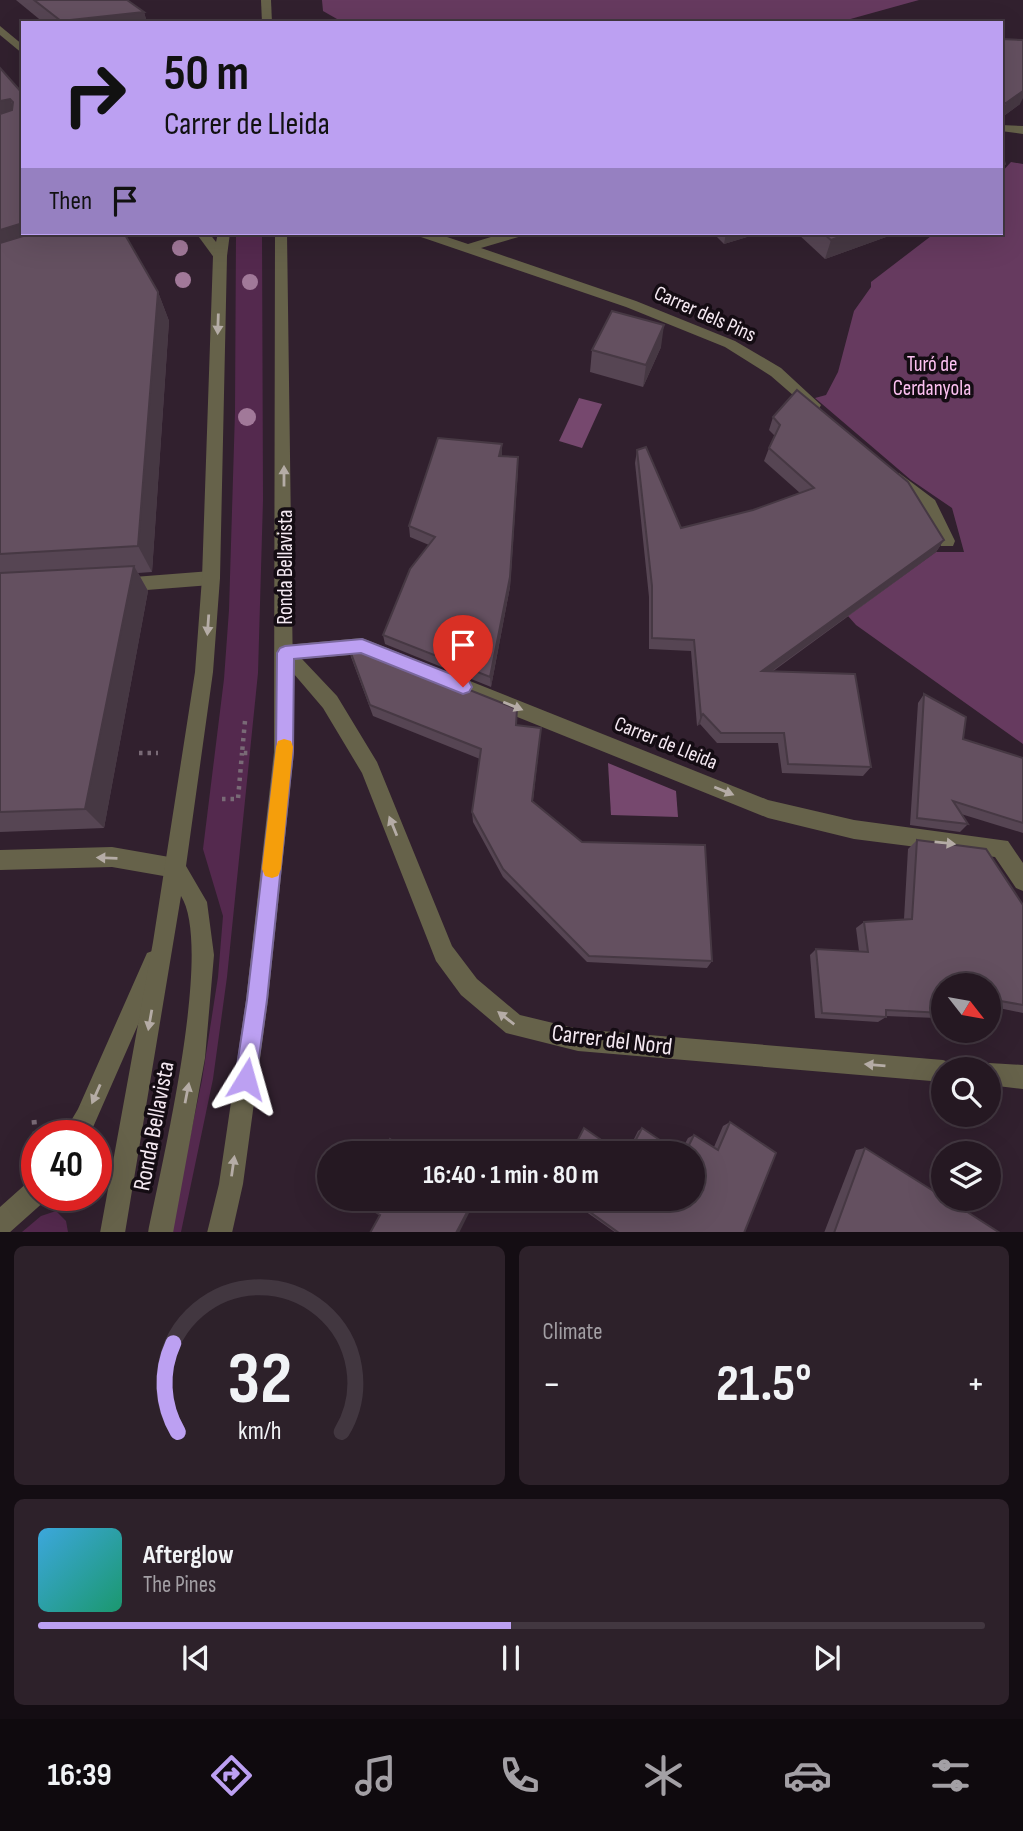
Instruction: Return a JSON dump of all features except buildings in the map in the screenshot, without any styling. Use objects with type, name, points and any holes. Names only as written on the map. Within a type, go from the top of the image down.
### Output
[{"type":"street","points":[[266,0],[267,21]]},
{"type":"street","points":[[3,35],[21,49]]},
{"type":"street","points":[[1003,128],[1023,130]]},
{"type":"street","points":[[204,235],[220,256]]},
{"type":"street","name":"Ronda Bellavista","points":[[113,1232],[163,942],[204,672],[211,578],[220,256],[224,235]]},
{"type":"street","name":"Ronda Bellavista","points":[[219,1232],[231,1184],[257,1000],[284,752],[281,235]]},
{"type":"street","name":"Carrer dels Pins","points":[[429,235],[631,304],[730,344],[776,372],[823,413]]},
{"type":"street","points":[[468,248],[510,235]]},
{"type":"street","points":[[886,468],[929,504],[947,541]]},
{"type":"street","points":[[105,585],[211,578]]},
{"type":"street","name":"Carrer de Lleida","points":[[285,653],[362,646],[768,809],[807,821],[927,841],[1001,848],[1023,881]]},
{"type":"street","name":"Carrer del Nord","points":[[285,653],[330,702],[370,768],[444,953],[470,987],[514,1025],[578,1041],[931,1070]]},
{"type":"street","points":[[0,860],[113,857],[175,868]]},
{"type":"street","name":"Ronda Bellavista","points":[[160,1232],[194,1058],[203,956],[197,902],[175,868]]},
{"type":"street","points":[[84,1120],[163,942]]},
{"type":"street","points":[[1001,1075],[1023,1077]]},
{"type":"street","points":[[0,1224],[21,1205]]},
{"type":"path","points":[[223,789],[221,800],[238,799],[246,717]]},
{"type":"path","points":[[242,752],[284,752]]},
{"type":"path","points":[[139,753],[192,753]]},
{"type":"shaded area","points":[[236,235],[262,235],[263,500],[258,673],[227,977],[213,1079],[181,1232],[170,1232],[202,1080],[218,977],[223,916],[203,849],[224,679],[229,610],[235,412]]},
{"type":"shaded area","points":[[579,398],[602,404],[582,448],[559,441]]},
{"type":"shaded area","points":[[608,763],[676,791],[678,817],[611,815]]},
{"type":"shaded area","points":[[56,1211],[66,1221],[68,1232],[22,1232],[41,1216]]},
{"type":"green space","points":[[322,0],[919,0],[843,21],[340,21],[323,11]]},
{"type":"green space","name":"Turó de Cerdanyola","points":[[1011,162],[1023,164],[1023,744],[856,625],[848,616],[936,552],[964,552],[952,508],[911,480],[815,398],[826,395],[838,372],[854,311],[871,287],[871,282],[932,235],[1003,235],[1003,171]]},
{"type":"slow traffic","points":[[272,869],[284,747]]},
{"type":"route","points":[[246,1079],[284,752],[285,653],[362,646],[463,687]]}]
